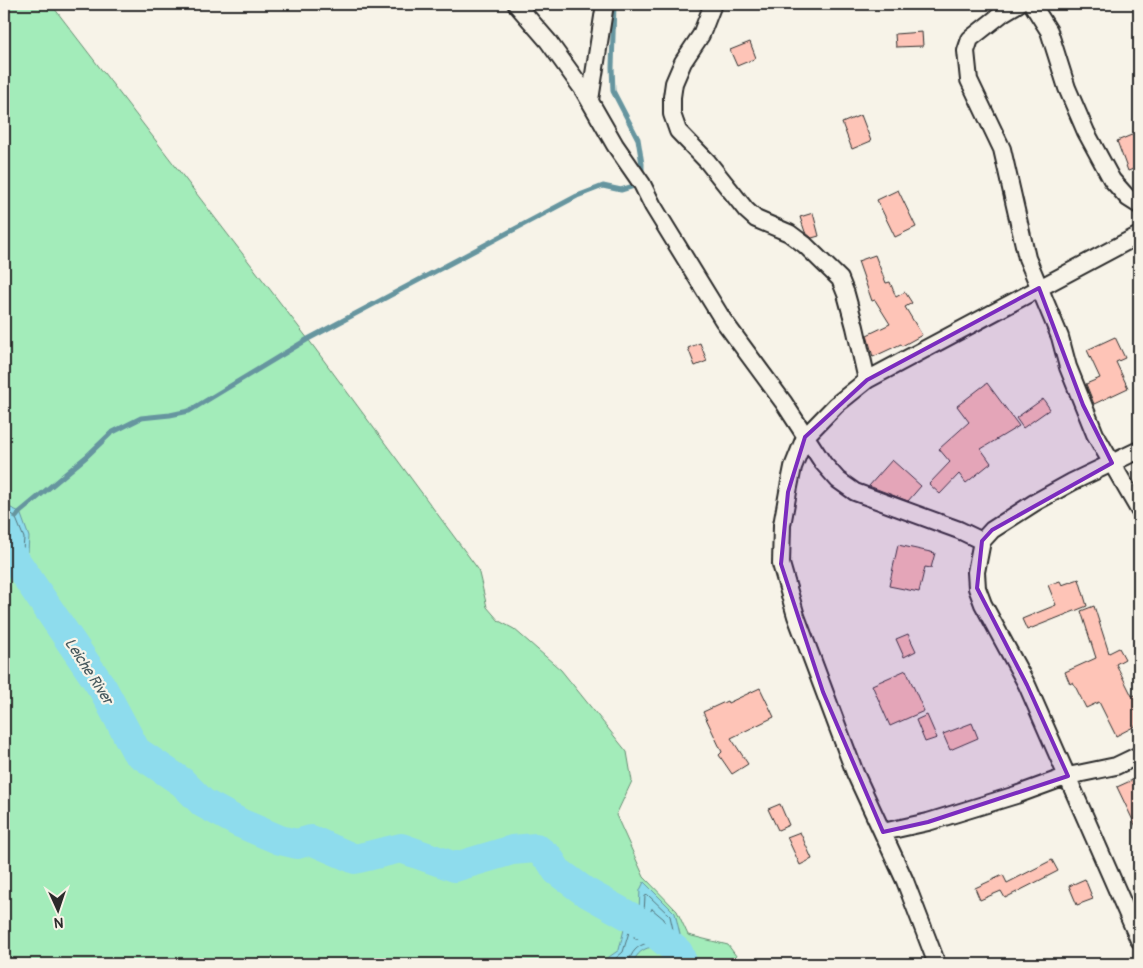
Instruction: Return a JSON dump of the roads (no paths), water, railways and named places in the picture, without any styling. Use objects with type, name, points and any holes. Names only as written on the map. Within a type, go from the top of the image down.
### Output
[{"type":"street","points":[[516,4],[548,41],[590,100],[615,146],[642,184],[653,206],[724,320],[784,403],[823,463],[838,480],[854,492],[959,530],[982,541]]},
{"type":"street","points":[[590,100],[606,4]]},
{"type":"street","points":[[713,4],[702,35],[683,62],[674,83],[672,114],[678,131],[707,160],[746,210],[756,219],[789,233],[806,245],[840,279],[853,319],[867,380]]},
{"type":"street","points":[[1018,4],[1002,13],[970,39],[966,51],[966,66],[969,80],[1002,149],[1022,242],[1060,337],[1068,367],[1083,405],[1095,434],[1139,510]]},
{"type":"street","points":[[1032,4],[1049,31],[1067,88],[1086,132],[1112,180],[1128,198],[1139,205]]},
{"type":"street","points":[[937,964],[905,881],[855,773],[796,616],[781,564],[782,524],[793,467],[805,436],[836,405],[867,380],[1139,235]]},
{"type":"street","points":[[1139,450],[1072,482],[1034,503],[992,530],[982,541],[976,572],[977,588],[996,629],[1028,685],[1139,940]]},
{"type":"street","points":[[883,832],[928,822],[1016,795],[1068,776],[1116,766],[1139,755]]},
{"type":"water","points":[[4,505],[20,512],[29,537],[28,552],[4,566]]},
{"type":"water","points":[[644,882],[675,913],[687,964],[676,964],[663,950],[653,947],[643,950],[638,954],[633,964],[604,964],[606,959],[619,950],[627,917],[634,915],[639,910],[640,890]]},
{"type":"waterway","points":[[614,4],[613,91],[638,139],[642,177]]},
{"type":"waterway","points":[[16,517],[111,433],[141,418],[189,411],[308,339],[577,196],[603,186],[621,190],[640,184]]},
{"type":"waterway","name":"Leiche River","points":[[4,550],[15,560],[103,689],[136,751],[182,782],[203,803],[240,823],[280,840],[297,844],[311,840],[355,859],[401,848],[455,867],[512,850],[536,848],[549,858],[557,871],[584,891],[645,925],[678,952],[683,964]]}]
